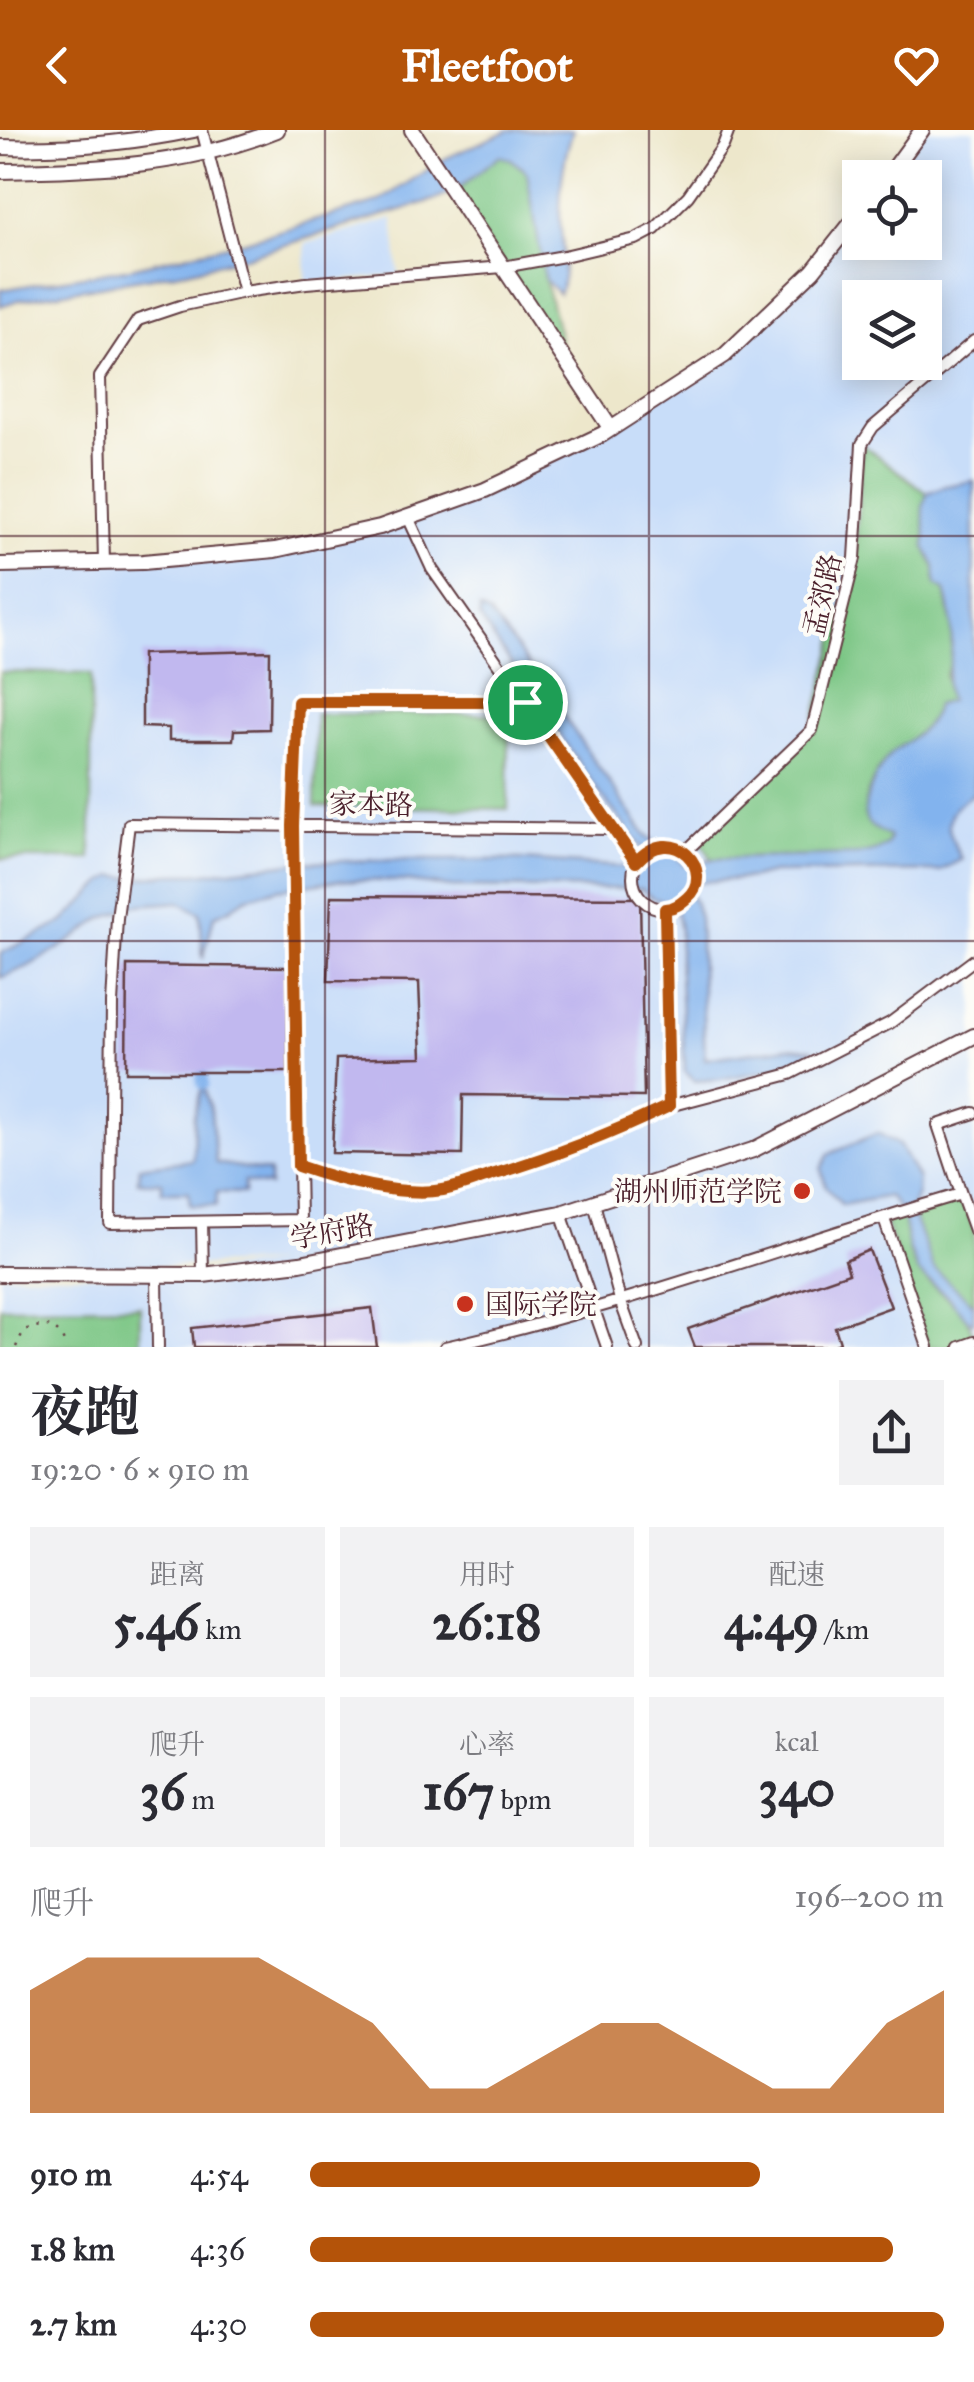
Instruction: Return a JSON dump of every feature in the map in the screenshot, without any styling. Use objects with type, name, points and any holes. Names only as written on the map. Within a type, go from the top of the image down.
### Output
[{"type":"main road","points":[[0,148],[147,140],[194,130]]},
{"type":"main road","points":[[0,171],[153,164],[244,143],[276,130]]},
{"type":"main road","points":[[412,130],[611,429]]},
{"type":"main road","points":[[900,160],[922,130]]},
{"type":"main road","points":[[0,565],[143,562],[275,550],[380,526],[485,490],[611,429],[725,355],[813,271],[842,235]]},
{"type":"main road","name":"学府路","points":[[0,1274],[203,1275],[300,1263],[561,1212],[753,1150],[974,1036]]},
{"type":"street","points":[[202,130],[244,292]]},
{"type":"street","points":[[104,564],[100,377],[138,320],[244,292],[306,283],[503,267],[636,238],[655,229],[688,196],[723,146],[729,130]]},
{"type":"street","name":"孟郊路","points":[[685,852],[812,730],[856,558],[862,444],[874,427],[974,341]]},
{"type":"street","points":[[408,517],[432,569],[638,861]]},
{"type":"street","points":[[203,1275],[202,1222],[300,1220],[293,860],[298,702],[525,702]]},
{"type":"street","name":"家本路","points":[[202,1222],[110,1223],[112,1004],[117,918],[129,824],[613,829]]},
{"type":"street","points":[[660,845],[685,852],[694,862],[697,874],[694,891],[669,909],[645,902],[634,884],[638,861],[660,845]]},
{"type":"street","points":[[669,909],[669,1106]]},
{"type":"street","points":[[298,1166],[338,1180],[394,1189],[442,1190],[518,1167],[613,1132],[669,1106],[790,1074],[890,1024],[974,960]]},
{"type":"street","points":[[974,1113],[938,1126],[974,1230]]},
{"type":"street","points":[[445,1347],[620,1300],[961,1194]]},
{"type":"street","points":[[594,1202],[620,1300],[638,1347]]},
{"type":"street","points":[[561,1212],[606,1347]]},
{"type":"street","points":[[884,1219],[928,1347]]},
{"type":"street","points":[[157,1276],[158,1347]]},
{"type":"street","points":[[960,1347],[974,1342]]},
{"type":"path","points":[[16,1347],[24,1330],[40,1325],[51,1326],[61,1334],[66,1347]]},
{"type":"shaded area","points":[[922,130],[974,130],[974,1347],[0,1347],[0,1274],[157,1276],[285,1263],[0,1271],[0,565],[275,550],[485,490],[611,429],[725,355],[842,231],[842,260],[942,260],[942,160],[900,160]]},
{"type":"shaded area","points":[[393,218],[399,275],[306,283],[305,244]]},
{"type":"green space","points":[[499,156],[511,159],[527,173],[559,350],[454,194]]},
{"type":"green space","points":[[862,444],[927,493],[923,507],[925,547],[935,567],[936,585],[945,590],[952,627],[951,661],[945,676],[949,701],[936,705],[925,727],[889,756],[870,788],[866,804],[870,825],[890,837],[888,845],[858,855],[712,859],[699,840],[812,730],[855,558]]},
{"type":"green space","points":[[0,672],[91,674],[91,859],[0,859]]},
{"type":"green space","points":[[316,714],[509,714],[508,809],[315,806]]},
{"type":"green space","points":[[961,1194],[974,1230],[974,1304],[934,1270],[911,1210]]},
{"type":"green space","points":[[902,1213],[916,1268],[963,1313],[973,1334],[974,1347],[928,1347],[884,1219]]},
{"type":"green space","points":[[140,1306],[140,1347],[0,1347],[0,1307]]},
{"type":"water","points":[[509,130],[573,130],[561,195],[564,265],[559,294],[545,280],[527,173],[511,159],[499,156],[440,198],[248,256],[0,306],[0,290],[130,268],[245,241],[378,202],[446,158]]},
{"type":"water","points":[[974,481],[974,794],[955,807],[949,822],[962,859],[940,871],[772,873],[689,883],[686,889],[699,918],[705,1059],[788,1047],[812,1049],[804,1064],[695,1081],[685,1072],[680,930],[674,901],[656,899],[642,889],[451,887],[406,881],[340,880],[277,889],[245,898],[214,916],[203,959],[200,913],[179,902],[137,905],[101,919],[27,967],[0,978],[0,954],[63,922],[115,876],[197,874],[301,862],[395,860],[521,860],[641,868],[646,859],[642,848],[598,791],[480,618],[480,609],[490,614],[519,651],[646,836],[686,866],[712,859],[858,855],[887,845],[890,837],[871,826],[866,817],[871,786],[894,751],[925,727],[936,705],[949,701],[946,689],[952,646],[950,614],[945,590],[936,585],[935,566],[925,547],[923,507],[927,493]]},
{"type":"water","points":[[203,1084],[211,1112],[216,1163],[269,1172],[269,1186],[244,1182],[244,1193],[217,1192],[216,1206],[190,1205],[189,1192],[162,1192],[162,1182],[138,1182],[139,1167],[193,1160],[194,1115]]},
{"type":"water","points":[[878,1133],[899,1145],[918,1179],[911,1210],[934,1269],[974,1304],[974,1322],[918,1272],[902,1213],[889,1196],[842,1205],[826,1187],[821,1169],[829,1154]]},
{"type":"building","points":[[270,651],[269,729],[234,730],[233,740],[169,740],[169,728],[142,727],[142,654]]},
{"type":"building","points":[[331,896],[640,898],[644,1097],[463,1095],[462,1155],[332,1153],[336,1059],[422,1057],[419,982],[328,981]]},
{"type":"building","points":[[127,965],[287,967],[288,1072],[126,1072]]},
{"type":"building","points":[[869,1250],[891,1307],[835,1327],[840,1343],[830,1347],[695,1347],[688,1329],[849,1273],[845,1260]]},
{"type":"building","points":[[372,1308],[377,1347],[194,1347],[192,1328]]},
{"type":"waterway","points":[[202,1076],[203,1084]]},
{"type":"place","name":"湖州师范学院","points":[[802,1191]]},
{"type":"place","name":"国际学院","points":[[465,1304]]},
{"type":"route","points":[[298,702],[525,702],[636,862],[660,845],[685,852],[694,862],[697,874],[692,894],[673,908],[665,909],[669,1106],[613,1132],[442,1190],[394,1189],[338,1180],[298,1166],[293,826],[298,702]]}]
